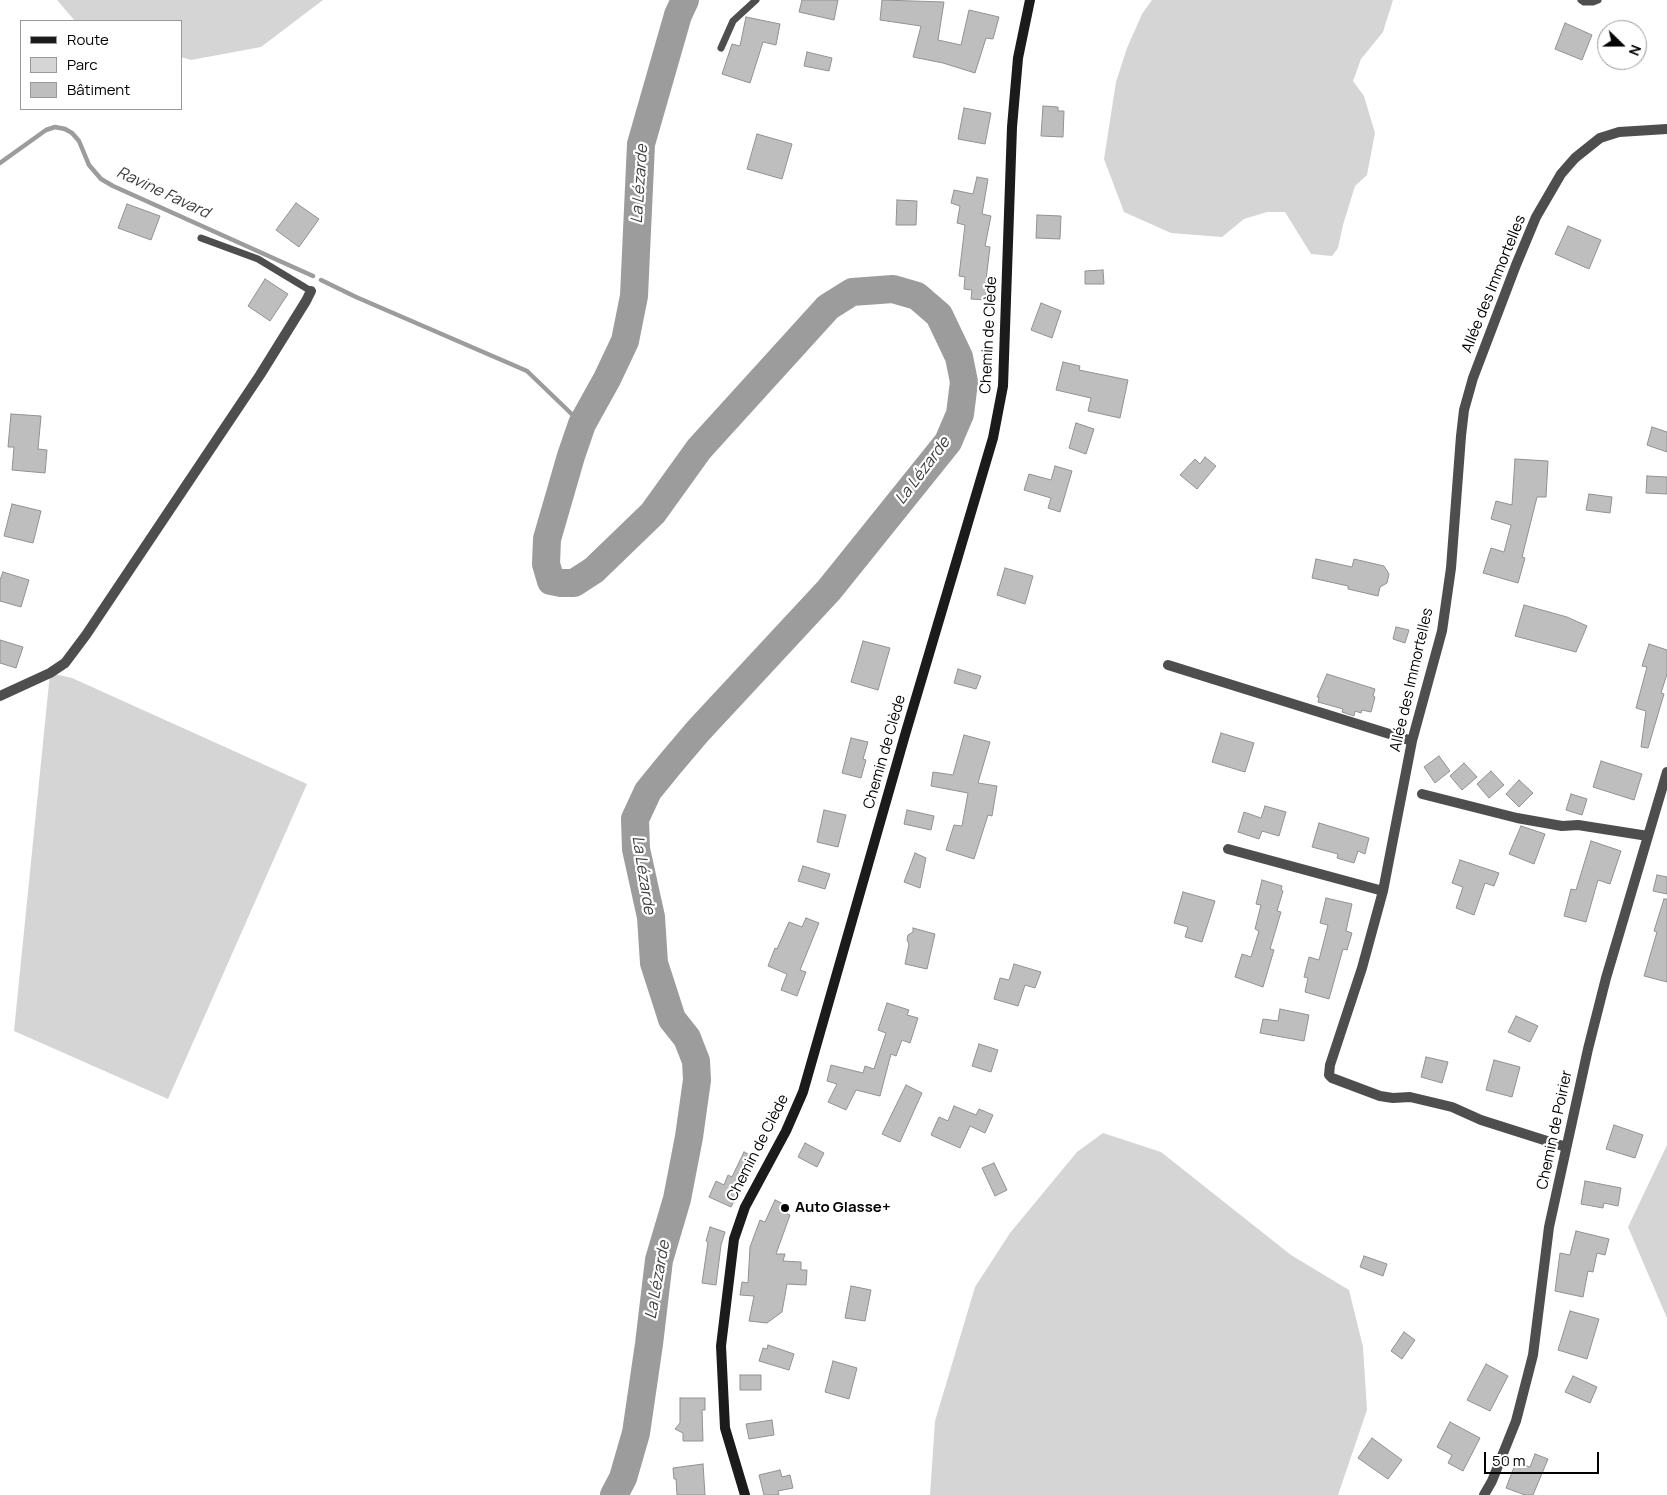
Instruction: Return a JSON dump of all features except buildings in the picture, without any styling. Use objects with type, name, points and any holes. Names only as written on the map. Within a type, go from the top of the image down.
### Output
[{"type":"main road","name":"Chemin de Clède","points":[[745,1495],[725,1428],[721,1346],[734,1239],[745,1207],[786,1131],[803,1092],[902,744],[994,438],[1003,386],[1012,128],[1018,58],[1030,0]]},
{"type":"street","name":"Allée des Immortelles","points":[[1566,1147],[1481,1120],[1452,1107],[1410,1097],[1393,1098],[1380,1096],[1357,1086],[1338,1081],[1329,1075],[1330,1065],[1362,968],[1383,892],[1412,741],[1442,631],[1451,568],[1455,494],[1464,410],[1473,378],[1536,217],[1561,174],[1575,158],[1600,138],[1619,132],[1667,129]]},
{"type":"street","points":[[0,696],[50,673],[65,663],[260,375],[306,301],[310,291]]},
{"type":"street","points":[[1168,665],[1412,741]]},
{"type":"street","name":"Chemin de Poirier","points":[[1484,1495],[1492,1481],[1516,1421],[1533,1355],[1549,1227],[1566,1147],[1606,978],[1667,772]]},
{"type":"street","points":[[1422,794],[1516,818],[1562,826],[1578,825],[1648,836]]},
{"type":"street","points":[[1228,849],[1383,892]]},
{"type":"lane","points":[[721,48],[733,21],[756,0]]},
{"type":"lane","points":[[1581,0],[1584,2],[1598,0]]},
{"type":"lane","points":[[201,238],[258,259],[310,291]]},
{"type":"green space","points":[[57,0],[323,0],[261,47],[191,60],[182,57],[182,20],[74,20]]},
{"type":"green space","points":[[1152,0],[1393,0],[1383,32],[1361,59],[1353,81],[1364,96],[1375,133],[1367,175],[1355,186],[1338,248],[1332,256],[1311,254],[1285,212],[1267,212],[1244,219],[1222,237],[1171,233],[1124,212],[1104,159],[1116,82],[1127,48],[1142,14]]},
{"type":"green space","points":[[50,673],[72,678],[307,784],[168,1099],[14,1031]]},
{"type":"green space","points":[[1103,1133],[1161,1152],[1291,1255],[1349,1290],[1363,1347],[1367,1410],[1338,1495],[930,1495],[935,1421],[975,1287],[1010,1233],[1077,1152]]},
{"type":"green space","points":[[1667,1145],[1667,1318],[1628,1227]]},
{"type":"waterway","name":"La Lézarde","points":[[614,1495],[623,1478],[636,1433],[659,1260],[677,1199],[689,1137],[697,1080],[696,1061],[687,1038],[672,1019],[654,963],[651,917],[636,849],[635,819],[648,791],[670,764],[698,731],[829,590],[948,442],[960,414],[964,382],[959,357],[939,315],[917,296],[893,289],[852,292],[828,307],[699,449],[653,513],[594,570],[574,583],[551,581],[546,564],[547,539],[571,456],[582,424],[625,341],[634,296],[641,144],[678,15],[685,0]]},
{"type":"waterway","name":"Ravine Favard","points":[[0,163],[46,130],[55,127],[65,129],[72,133],[79,141],[89,165],[101,179],[313,276]]},
{"type":"waterway","name":"Ravine Favard","points":[[321,280],[527,371],[582,424]]},
{"type":"place","name":"Auto Glasse+","points":[[785,1208]]}]
